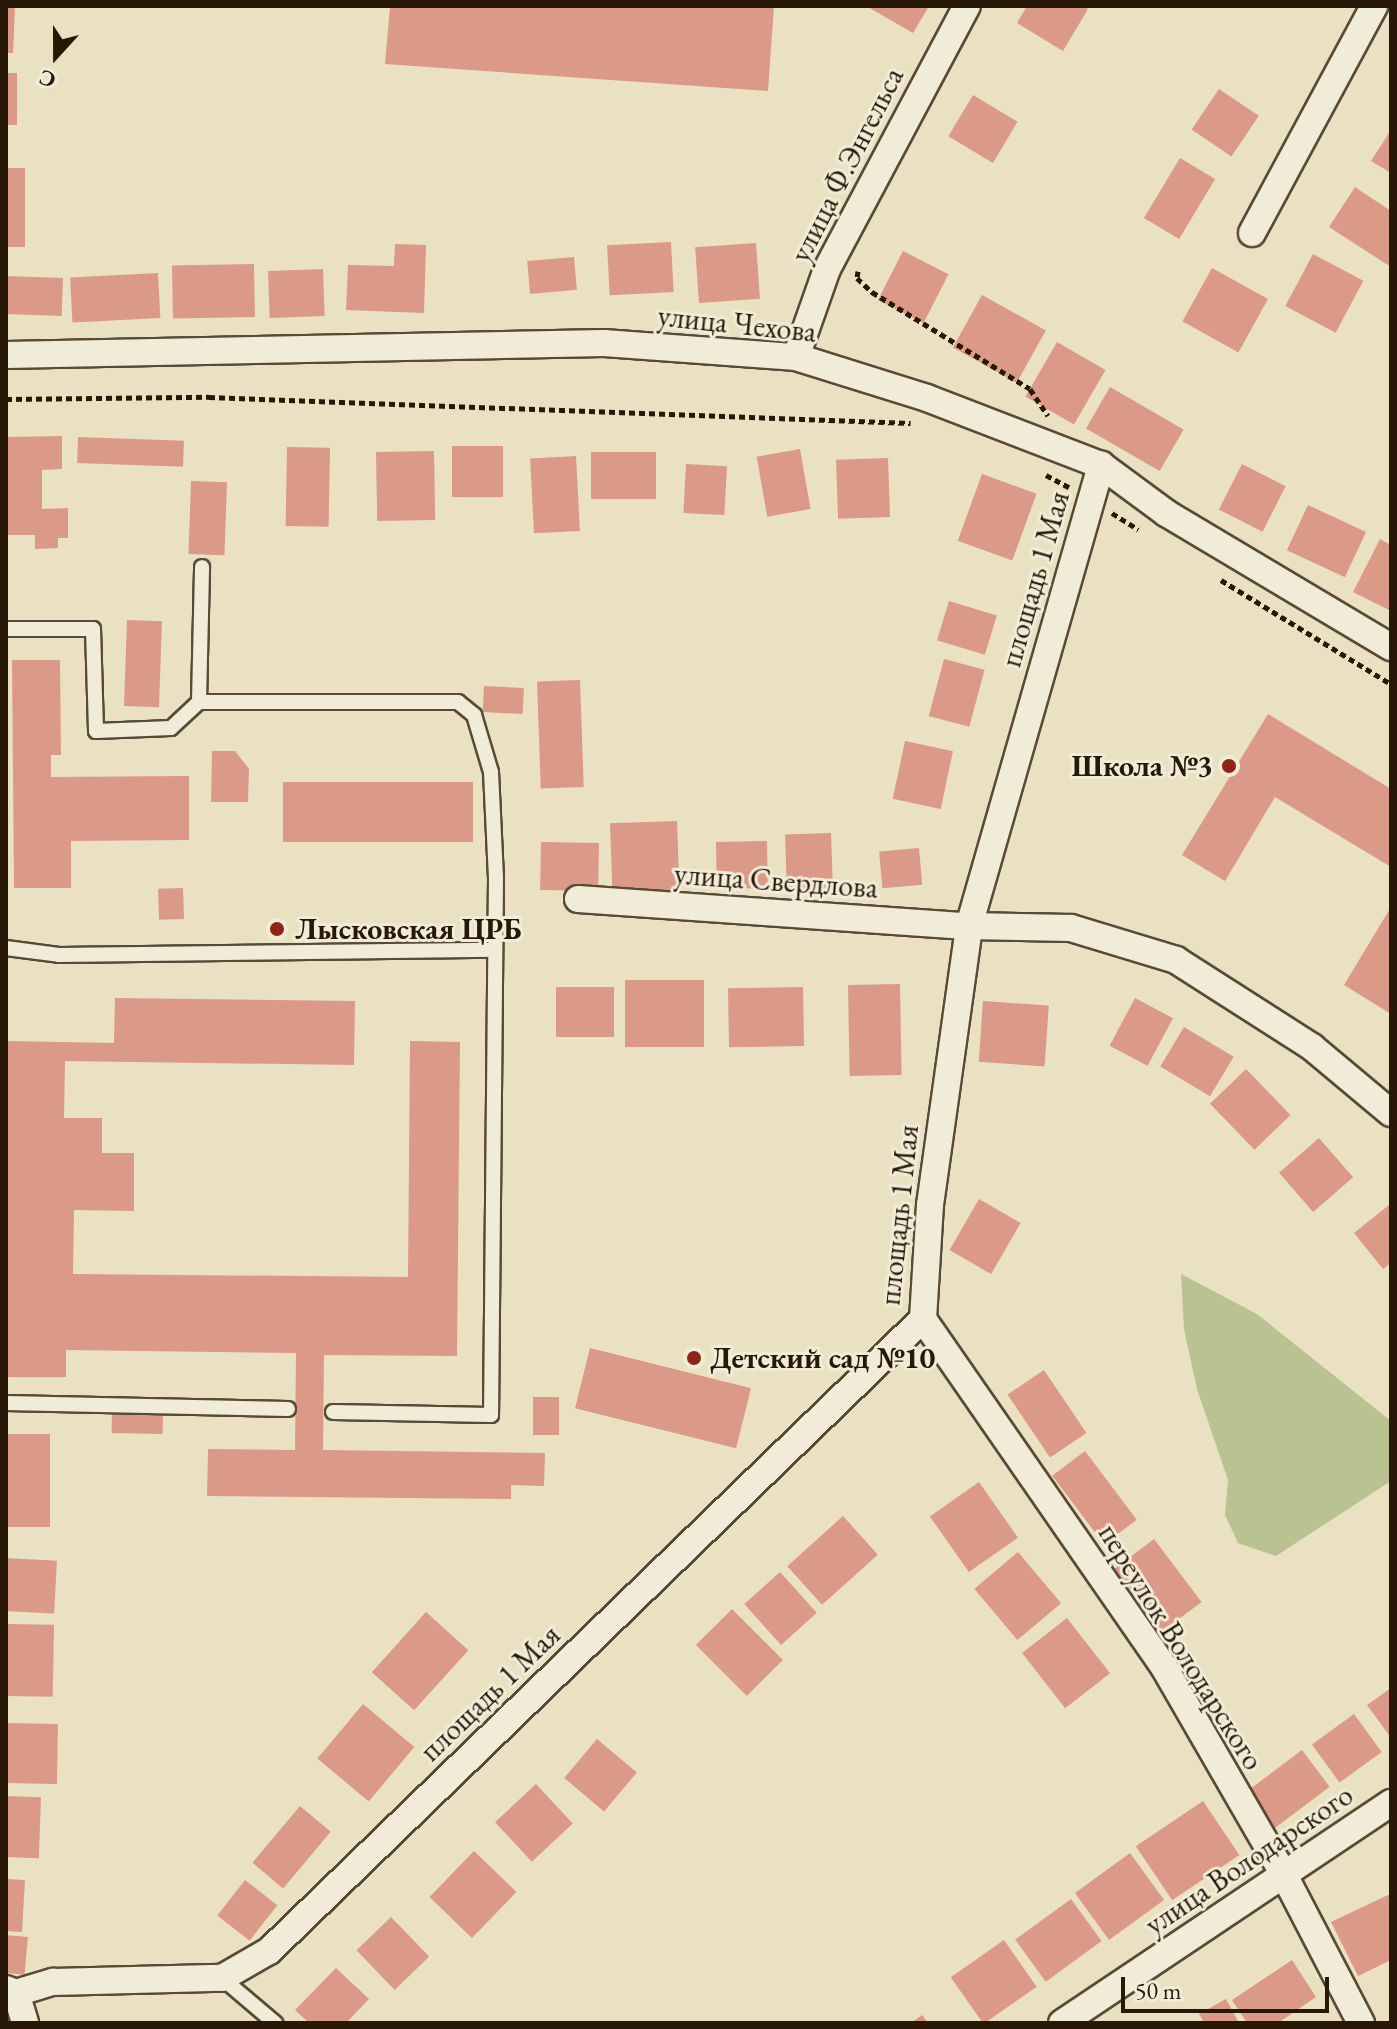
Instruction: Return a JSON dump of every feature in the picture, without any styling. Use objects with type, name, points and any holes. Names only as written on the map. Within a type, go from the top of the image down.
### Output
[{"type":"street","name":"улица Ф.Энгельса","points":[[796,357],[827,269],[967,6]]},
{"type":"street","points":[[1252,233],[1374,6]]},
{"type":"street","name":"улица Чехова","points":[[6,355],[604,343],[796,357],[927,398],[1101,465],[1166,513],[1391,647]]},
{"type":"street","name":"площадь 1 Мая","points":[[222,1978],[269,1951],[923,1319],[930,1205],[969,926],[1101,465]]},
{"type":"street","name":"улица Свердлова","points":[[578,899],[969,926],[1071,928],[1176,960],[1312,1047],[1391,1113]]},
{"type":"street","name":"переулок Володарского","points":[[923,1319],[1164,1667],[1284,1875],[1361,2023]]},
{"type":"street","name":"улица Володарского","points":[[1062,2023],[1391,1803]]},
{"type":"street","points":[[25,2023],[11,1991],[53,1982],[222,1978]]},
{"type":"lane","points":[[199,702],[202,567]]},
{"type":"lane","points":[[6,629],[93,629],[96,731],[171,728],[199,702],[458,702],[474,715],[491,772],[495,950],[491,1415],[333,1412]]},
{"type":"lane","points":[[6,948],[59,955],[495,950]]},
{"type":"lane","points":[[6,1403],[288,1409]]},
{"type":"lane","points":[[222,1978],[275,2023]]},
{"type":"path","points":[[858,265],[857,278],[872,292],[1030,389],[1050,420],[1050,445]]},
{"type":"path","points":[[6,399],[225,398],[920,425]]},
{"type":"path","points":[[1041,472],[1145,533]]},
{"type":"path","points":[[1213,575],[1391,684]]},
{"type":"green space","points":[[1181,1274],[1257,1314],[1391,1421],[1391,1481],[1276,1556],[1238,1543],[1225,1515],[1228,1480],[1197,1389],[1184,1329]]},
{"type":"building","points":[[6,6],[15,6],[13,53],[6,53]]},
{"type":"building","points":[[390,6],[774,6],[768,91],[385,64]]},
{"type":"building","points":[[866,6],[929,6],[913,33]]},
{"type":"building","points":[[1027,6],[1082,6],[1088,9],[1063,51],[1017,23]]},
{"type":"building","points":[[6,73],[17,73],[17,125],[6,125]]},
{"type":"building","points":[[1219,89],[1259,116],[1231,156],[1192,130]]},
{"type":"building","points":[[973,95],[1018,122],[993,163],[948,136]]},
{"type":"building","points":[[1391,130],[1391,173],[1371,161]]},
{"type":"building","points":[[1180,158],[1215,179],[1179,239],[1144,218]]},
{"type":"building","points":[[6,168],[25,168],[25,247],[6,247]]},
{"type":"building","points":[[1355,187],[1391,211],[1391,267],[1329,227]]},
{"type":"building","points":[[671,242],[674,292],[610,295],[607,245]]},
{"type":"building","points":[[756,243],[760,299],[699,303],[695,247]]},
{"type":"building","points":[[395,244],[426,245],[424,313],[346,310],[348,265],[394,266]]},
{"type":"building","points":[[903,251],[948,274],[923,323],[878,300]]},
{"type":"building","points":[[1313,254],[1363,281],[1336,333],[1285,306]]},
{"type":"building","points":[[574,257],[577,290],[530,294],[527,261]]},
{"type":"building","points":[[254,264],[255,317],[173,318],[172,265]]},
{"type":"building","points":[[1212,268],[1268,299],[1238,352],[1182,321]]},
{"type":"building","points":[[323,269],[325,316],[270,318],[268,271]]},
{"type":"building","points":[[158,273],[160,318],[72,323],[70,278]]},
{"type":"building","points":[[6,276],[63,278],[62,316],[6,314]]},
{"type":"building","points":[[982,295],[1046,330],[1017,383],[953,347]]},
{"type":"building","points":[[1057,342],[1105,370],[1074,425],[1026,397]]},
{"type":"building","points":[[1110,387],[1184,429],[1160,471],[1086,429]]},
{"type":"building","points":[[62,436],[62,469],[42,470],[42,509],[68,508],[68,538],[58,538],[58,548],[35,549],[35,535],[6,535],[6,437]]},
{"type":"building","points":[[78,437],[184,441],[183,467],[77,463]]},
{"type":"building","points":[[452,446],[503,446],[503,497],[452,497]]},
{"type":"building","points":[[287,447],[330,448],[329,527],[286,526]]},
{"type":"building","points":[[800,449],[811,509],[767,517],[757,457]]},
{"type":"building","points":[[434,451],[435,520],[377,521],[376,452]]},
{"type":"building","points":[[591,452],[656,452],[656,499],[591,499]]},
{"type":"building","points":[[576,456],[580,531],[534,533],[530,458]]},
{"type":"building","points":[[888,458],[890,517],[838,519],[836,460]]},
{"type":"building","points":[[686,464],[727,466],[724,515],[683,513]]},
{"type":"building","points":[[1242,464],[1286,486],[1263,532],[1219,509]]},
{"type":"building","points":[[982,474],[1037,494],[1012,561],[958,541]]},
{"type":"building","points":[[191,481],[227,482],[224,555],[188,554]]},
{"type":"building","points":[[1308,505],[1366,532],[1345,577],[1287,550]]},
{"type":"building","points":[[1380,539],[1391,545],[1391,611],[1353,592]]},
{"type":"building","points":[[949,601],[997,616],[985,655],[937,640]]},
{"type":"building","points":[[127,620],[162,621],[159,707],[124,706]]},
{"type":"building","points":[[944,659],[985,670],[969,727],[929,716]]},
{"type":"building","points":[[12,660],[60,660],[61,755],[51,755],[51,777],[189,776],[189,840],[71,841],[71,888],[14,888]]},
{"type":"building","points":[[580,680],[584,787],[541,788],[537,682]]},
{"type":"building","points":[[484,686],[524,688],[523,714],[483,712]]},
{"type":"building","points":[[1268,714],[1391,789],[1391,867],[1275,797],[1225,881],[1182,855]]},
{"type":"building","points":[[905,741],[953,751],[941,809],[893,799]]},
{"type":"building","points":[[212,751],[235,751],[249,769],[248,802],[211,802]]},
{"type":"building","points":[[283,782],[473,782],[473,842],[283,842]]},
{"type":"building","points":[[677,821],[679,891],[612,893],[610,823]]},
{"type":"building","points":[[831,833],[833,889],[787,891],[785,835]]},
{"type":"building","points":[[767,841],[768,888],[717,889],[716,842]]},
{"type":"building","points":[[541,842],[599,843],[598,891],[540,890]]},
{"type":"building","points":[[919,848],[922,885],[882,888],[879,851]]},
{"type":"building","points":[[183,888],[184,919],[159,920],[158,889]]},
{"type":"building","points":[[1391,907],[1391,1014],[1344,985]]},
{"type":"building","points":[[625,980],[704,980],[704,1047],[625,1047]]},
{"type":"building","points":[[900,984],[902,1075],[850,1076],[848,985]]},
{"type":"building","points":[[556,987],[614,987],[614,1037],[556,1037]]},
{"type":"building","points":[[803,987],[804,1046],[729,1047],[728,988]]},
{"type":"building","points":[[115,998],[355,1001],[354,1065],[65,1061],[64,1118],[102,1118],[102,1153],[134,1153],[134,1211],[74,1210],[73,1274],[408,1277],[410,1041],[460,1042],[457,1356],[324,1355],[323,1450],[545,1453],[544,1486],[511,1485],[511,1499],[207,1496],[208,1449],[295,1450],[296,1353],[66,1350],[66,1377],[6,1377],[7,1041],[114,1043]]},
{"type":"building","points":[[1135,998],[1173,1018],[1148,1066],[1110,1046]]},
{"type":"building","points":[[983,1001],[1049,1006],[1045,1066],[979,1062]]},
{"type":"building","points":[[1184,1027],[1234,1057],[1210,1096],[1160,1066]]},
{"type":"building","points":[[1246,1069],[1290,1115],[1254,1150],[1210,1104]]},
{"type":"building","points":[[1319,1138],[1353,1177],[1313,1212],[1279,1173]]},
{"type":"building","points":[[979,1199],[1021,1223],[991,1274],[950,1250]]},
{"type":"building","points":[[1389,1205],[1391,1263],[1383,1269],[1354,1233]]},
{"type":"building","points":[[590,1348],[751,1388],[736,1448],[575,1408]]},
{"type":"building","points":[[1044,1370],[1086,1433],[1050,1458],[1008,1395]]},
{"type":"building","points":[[533,1397],[559,1397],[559,1435],[533,1435]]},
{"type":"building","points":[[112,1412],[163,1413],[163,1434],[112,1433]]},
{"type":"building","points":[[6,1434],[50,1434],[50,1527],[6,1527]]},
{"type":"building","points":[[1085,1451],[1137,1520],[1104,1544],[1052,1476]]},
{"type":"building","points":[[979,1482],[1018,1538],[969,1572],[930,1516]]},
{"type":"building","points":[[843,1516],[878,1555],[822,1605],[787,1566]]},
{"type":"building","points":[[1154,1539],[1202,1602],[1162,1632],[1115,1568]]},
{"type":"building","points":[[1018,1552],[1061,1603],[1017,1640],[974,1589]]},
{"type":"building","points":[[6,1558],[57,1561],[54,1614],[6,1611]]},
{"type":"building","points":[[780,1572],[817,1613],[781,1645],[744,1604]]},
{"type":"building","points":[[732,1609],[783,1660],[747,1696],[696,1645]]},
{"type":"building","points":[[426,1612],[468,1650],[414,1710],[372,1672]]},
{"type":"building","points":[[1067,1618],[1110,1673],[1065,1708],[1022,1653]]},
{"type":"building","points":[[6,1624],[54,1625],[53,1697],[6,1696]]},
{"type":"building","points":[[1391,1688],[1391,1738],[1367,1705]]},
{"type":"building","points":[[363,1704],[414,1747],[369,1801],[317,1758]]},
{"type":"building","points":[[1354,1714],[1382,1752],[1340,1783],[1312,1745]]},
{"type":"building","points":[[6,1723],[58,1724],[57,1784],[6,1783]]},
{"type":"building","points":[[597,1739],[637,1772],[604,1811],[564,1778]]},
{"type":"building","points":[[1302,1750],[1330,1787],[1275,1828],[1247,1792]]},
{"type":"building","points":[[536,1784],[573,1823],[532,1862],[495,1822]]},
{"type":"building","points":[[6,1796],[41,1797],[39,1858],[6,1857]]},
{"type":"building","points":[[1203,1801],[1239,1855],[1172,1900],[1136,1846]]},
{"type":"building","points":[[300,1806],[331,1832],[283,1888],[252,1863]]},
{"type":"building","points":[[474,1851],[516,1892],[472,1938],[430,1897]]},
{"type":"building","points":[[1130,1853],[1164,1900],[1109,1940],[1075,1893]]},
{"type":"building","points":[[6,1879],[25,1880],[22,1932],[6,1931]]},
{"type":"building","points":[[245,1880],[277,1905],[250,1941],[217,1915]]},
{"type":"building","points":[[1390,1894],[1391,1960],[1358,1976],[1331,1922]]},
{"type":"building","points":[[1071,1899],[1102,1941],[1046,1982],[1015,1940]]},
{"type":"building","points":[[391,1917],[429,1957],[395,1990],[356,1950]]},
{"type":"building","points":[[6,1935],[28,1937],[25,1975],[6,1973]]},
{"type":"building","points":[[1004,1940],[1037,1987],[983,2023],[951,1977]]},
{"type":"building","points":[[1292,1960],[1316,1997],[1278,2023],[1247,2023],[1232,2000]]},
{"type":"building","points":[[336,1968],[369,1999],[346,2023],[309,2023],[295,2010]]},
{"type":"building","points":[[1226,1999],[1239,2023],[1204,2023],[1199,2014]]},
{"type":"building","points":[[922,2015],[928,2023],[911,2023]]},
{"type":"place","name":"Школа №3","points":[[1229,766]]},
{"type":"place","name":"Лысковская ЦРБ","points":[[277,929]]},
{"type":"place","name":"Детский сад №10","points":[[694,1358]]}]
